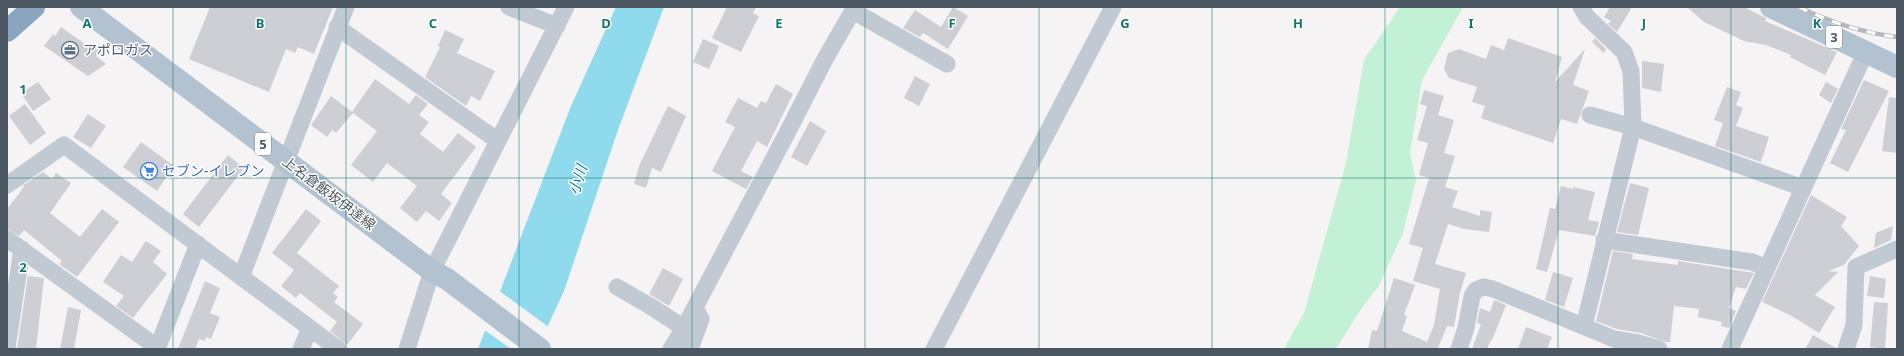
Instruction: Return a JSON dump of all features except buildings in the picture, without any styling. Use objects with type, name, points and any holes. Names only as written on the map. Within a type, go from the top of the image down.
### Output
[{"type":"highway","points":[[7,30],[34,7]]},
{"type":"main road","name":"上名倉飯坂伊達線","points":[[81,7],[540,349]]},
{"type":"main road","name":"3","points":[[1771,7],[1897,67]]},
{"type":"street","points":[[241,277],[346,7]]},
{"type":"street","points":[[509,7],[557,26]]},
{"type":"street","points":[[407,349],[498,141],[566,7]]},
{"type":"street","points":[[934,349],[1113,7]]},
{"type":"street","points":[[1581,7],[1587,17],[1624,52],[1631,72],[1633,127],[1584,326]]},
{"type":"street","points":[[671,349],[695,308],[785,138],[824,59],[854,9],[947,64]]},
{"type":"street","points":[[337,27],[498,141]]},
{"type":"street","points":[[1730,349],[1866,51]]},
{"type":"street","points":[[1590,115],[1633,127],[1803,188]]},
{"type":"street","points":[[7,185],[64,145],[338,349]]},
{"type":"street","points":[[7,239],[158,349],[198,244]]},
{"type":"street","points":[[1604,240],[1752,262],[1767,268]]},
{"type":"street","points":[[7,348],[8,331],[22,249]]},
{"type":"street","points":[[1846,349],[1854,325],[1856,267],[1897,249]]},
{"type":"street","points":[[1459,349],[1466,328],[1472,296],[1476,290],[1484,287],[1493,289],[1614,338],[1659,349]]},
{"type":"street","points":[[617,288],[650,306],[684,328]]},
{"type":"street","points":[[690,349],[701,319],[695,308]]},
{"type":"street","points":[[301,349],[310,328]]},
{"type":"green space","points":[[1400,7],[1463,7],[1422,80],[1410,154],[1416,180],[1403,233],[1378,287],[1361,309],[1336,349],[1284,349],[1304,313],[1346,163],[1364,60]]},
{"type":"water","name":"小川","points":[[616,7],[664,7],[618,130],[564,291],[537,349],[478,349],[571,106]]},
{"type":"pier","points":[[498,290],[550,328],[539,349],[511,349],[483,329]]},
{"type":"railway","points":[[1799,7],[1847,26],[1872,33],[1897,37]]},
{"type":"place","name":"アポロガス","points":[[70,50]]},
{"type":"place","name":"セブン-イレブン","points":[[149,171]]}]
